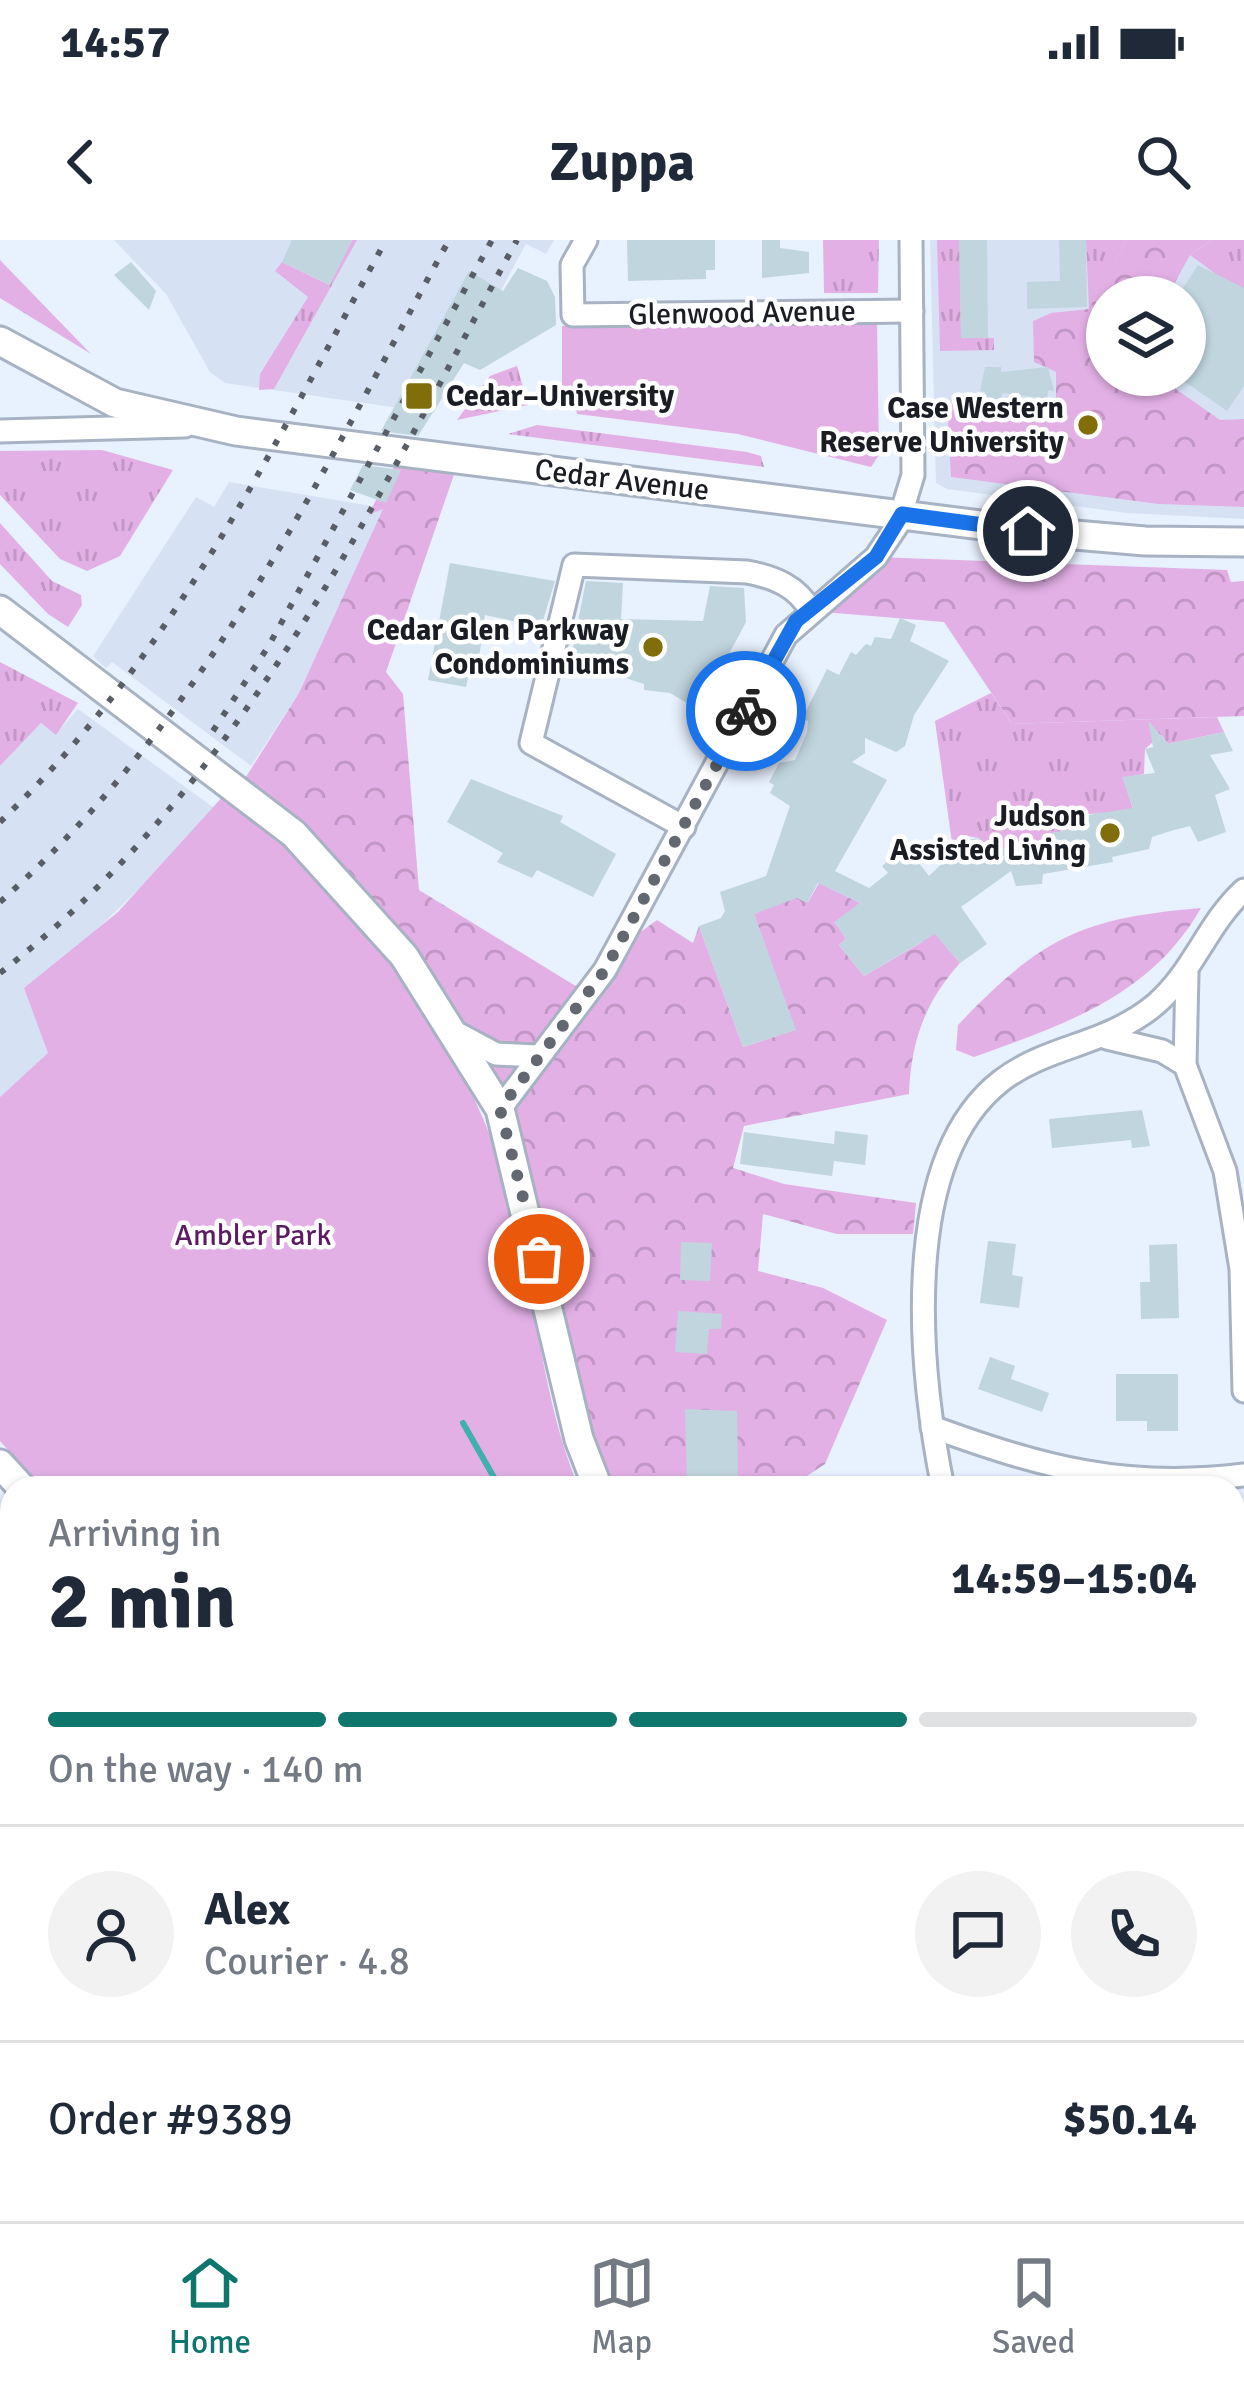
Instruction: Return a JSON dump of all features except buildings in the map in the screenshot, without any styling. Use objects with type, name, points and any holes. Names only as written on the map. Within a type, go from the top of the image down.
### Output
[{"type":"main road","points":[[0,341],[101,398],[200,425]]},
{"type":"main road","name":"Cedar Avenue","points":[[200,425],[1145,542],[1244,542]]},
{"type":"main road","points":[[0,610],[294,834],[404,956],[500,1109],[579,1438],[593,1476]]},
{"type":"street","name":"Glenwood Avenue","points":[[586,240],[572,265],[573,315],[912,311]]},
{"type":"street","points":[[500,1109],[605,970],[785,635],[876,557],[902,514],[913,475],[911,240]]},
{"type":"street","name":"Cedar Avenue","points":[[0,431],[200,425]]},
{"type":"street","points":[[683,826],[531,743],[574,565],[747,572],[771,577],[802,594],[811,610]]},
{"type":"street","points":[[941,1476],[922,1353],[925,1282],[937,1202],[961,1126],[1005,1078],[1107,1038],[1187,974],[1220,914],[1244,890]]},
{"type":"street","points":[[1187,974],[1182,1023],[1185,1066],[1225,1171],[1241,1269],[1244,1390]]},
{"type":"street","points":[[453,1031],[496,1054],[536,1056]]},
{"type":"street","points":[[1107,1038],[1135,1042],[1185,1066]]},
{"type":"street","points":[[932,1427],[1028,1461],[1102,1476]]},
{"type":"shaded area","points":[[114,240],[554,240],[546,254],[526,244],[434,413],[225,383],[210,372],[166,294]]},
{"type":"shaded area","name":"Case Western Reserve University","points":[[930,240],[1244,240],[1244,519],[1127,513],[947,489],[936,483]]},
{"type":"shaded area","points":[[229,482],[384,508],[299,693],[251,766],[112,662],[106,668],[93,656],[196,497],[214,507]]},
{"type":"shaded area","points":[[78,709],[214,808],[165,864],[74,951],[48,1054],[0,1097],[0,766],[41,723],[56,734]]},
{"type":"green space","points":[[352,240],[357,240],[274,389],[259,390],[260,374],[308,297],[275,271],[282,262],[329,285]]},
{"type":"green space","points":[[823,240],[879,240],[878,293],[824,293]]},
{"type":"green space","points":[[937,240],[960,240],[961,338],[994,338],[994,350],[940,351]]},
{"type":"green space","points":[[1086,240],[1127,240],[1107,276],[1088,276]]},
{"type":"green space","points":[[1127,240],[1212,240],[1190,255],[1178,276],[1107,276]]},
{"type":"green space","points":[[1212,240],[1244,240],[1244,295],[1190,255]]},
{"type":"green space","points":[[0,260],[91,354],[0,298]]},
{"type":"green space","points":[[1086,309],[1086,396],[1186,396],[1220,420],[1244,419],[1244,507],[1159,504],[951,477],[947,401],[958,407],[1056,405],[1056,372],[1034,362],[1033,321],[1051,313]]},
{"type":"green space","points":[[877,320],[879,455],[871,467],[738,434],[577,414],[576,407],[562,405],[562,326]]},
{"type":"green space","points":[[517,366],[528,405],[457,420],[490,376]]},
{"type":"green space","points":[[537,425],[747,452],[761,456],[764,467],[508,434]]},
{"type":"green space","points":[[102,450],[173,470],[120,556],[87,571],[60,559],[0,495],[0,451]]},
{"type":"green space","points":[[402,452],[459,460],[386,672],[403,694],[419,890],[587,993],[636,917],[642,931],[657,920],[693,943],[699,926],[743,1047],[795,1030],[754,914],[793,896],[808,902],[819,883],[860,903],[835,922],[846,939],[839,945],[864,976],[922,942],[927,924],[960,963],[922,1023],[909,1094],[744,1126],[733,1168],[784,1184],[916,1203],[913,1234],[837,1234],[763,1214],[758,1271],[823,1288],[887,1320],[825,1464],[807,1476],[595,1476],[529,1215],[453,1031],[239,788],[299,693],[383,509],[368,515]]},
{"type":"green space","points":[[0,523],[52,581],[81,595],[82,605],[68,627],[48,614],[0,564]]},
{"type":"green space","points":[[876,557],[1227,570],[1231,582],[1244,581],[1244,716],[1012,724],[944,622],[811,611]]},
{"type":"green space","points":[[0,662],[78,703],[56,735],[41,723],[0,766]]},
{"type":"green space","points":[[991,693],[1012,724],[1217,717],[1224,732],[1168,744],[1161,735],[1145,749],[1144,774],[1123,778],[1134,812],[1088,814],[1079,828],[1042,835],[1044,843],[983,851],[979,838],[960,835],[953,850],[935,721]]},
{"type":"green space","name":"Ambler Park","points":[[225,794],[275,835],[367,931],[444,1041],[499,1161],[517,1223],[549,1391],[574,1476],[31,1476],[0,1441],[0,1097],[48,1053],[24,988],[118,912]]},
{"type":"green space","points":[[1201,908],[1157,964],[1103,1003],[974,1057],[956,1050],[958,1025],[1040,952],[1093,926]]},
{"type":"waterway","points":[[463,1423],[493,1476]]},
{"type":"railway","points":[[0,822],[117,691],[168,620],[260,471],[386,240]]},
{"type":"railway","points":[[0,902],[74,830],[199,674],[304,506],[449,240]]},
{"type":"railway","points":[[213,731],[268,647],[492,240]]},
{"type":"railway","points":[[0,973],[86,898],[163,816],[233,728],[354,538],[517,240]]},
{"type":"way so far","points":[[539,1259],[500,1109],[605,970],[746,711]]},
{"type":"place","name":"Cedar–University","points":[[419,396]]},
{"type":"place","name":"Case Western Reserve University","points":[[1088,425]]},
{"type":"place","name":"Cedar Glen Parkway Condominiums","points":[[653,647]]},
{"type":"place","name":"Judson Assisted Living","points":[[1110,833]]},
{"type":"route","points":[[746,711],[796,621],[876,557],[902,514],[1028,531]]}]
